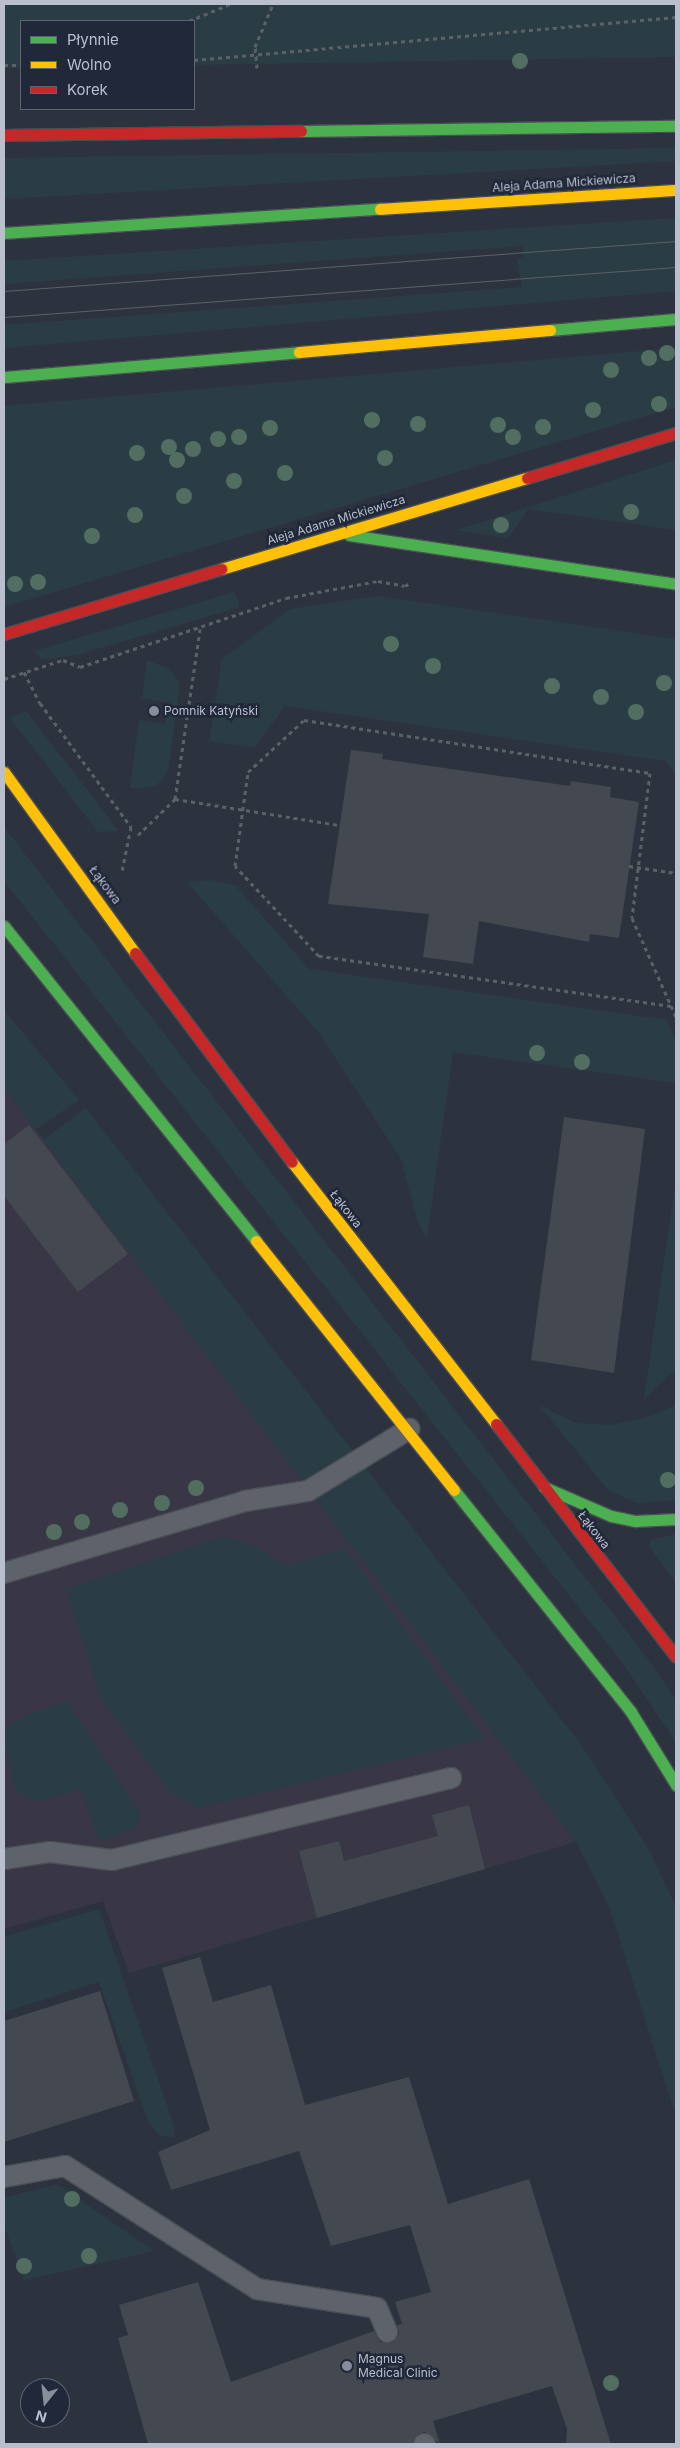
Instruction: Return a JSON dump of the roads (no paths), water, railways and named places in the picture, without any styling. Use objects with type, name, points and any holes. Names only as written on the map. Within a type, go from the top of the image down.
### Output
[{"type":"main road","points":[[4,134],[676,126]]},
{"type":"main road","name":"Aleja Adama Mickiewicza","points":[[4,232],[676,190]]},
{"type":"main road","points":[[4,377],[676,319]]},
{"type":"main road","name":"Aleja Adama Mickiewicza","points":[[4,634],[676,433]]},
{"type":"main road","points":[[340,534],[676,584]]},
{"type":"main road","name":"Łąkowa","points":[[4,772],[189,1028],[676,1657]]},
{"type":"main road","points":[[4,926],[409,1428],[631,1712],[676,1785]]},
{"type":"main road","points":[[542,1486],[611,1516],[635,1521],[676,1519]]},
{"type":"lane","points":[[4,1573],[245,1501],[308,1491],[409,1428]]},
{"type":"lane","points":[[4,1859],[50,1852],[112,1860],[451,1778]]},
{"type":"lane","points":[[4,2177],[65,2166],[257,2289],[377,2308],[387,2332]]},
{"type":"tram line","points":[[4,291],[676,241]]},
{"type":"tram line","points":[[4,317],[676,267]]},
{"type":"place","name":"Pomnik Katyński","points":[[154,711]]},
{"type":"place","name":"Magnus Medical Clinic","points":[[347,2366]]}]
